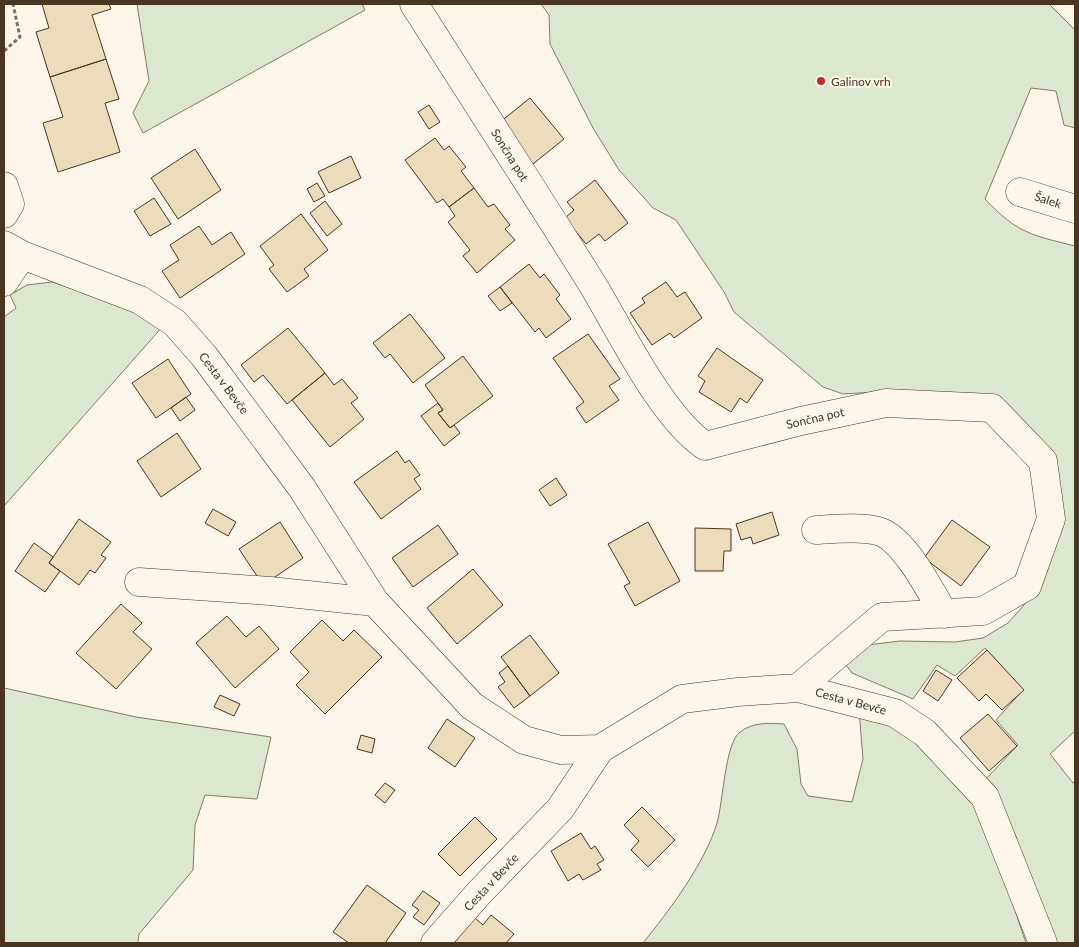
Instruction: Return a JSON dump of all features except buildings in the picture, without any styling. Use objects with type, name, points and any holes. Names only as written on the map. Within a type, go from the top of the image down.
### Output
[{"type":"street","name":"Sončna pot","points":[[414,4],[591,282],[661,399],[693,437],[705,446],[801,421],[886,403],[992,408],[1043,461],[1050,519],[1027,586],[983,611],[882,618],[798,688]]},
{"type":"street","points":[[4,186],[10,204],[4,214]]},
{"type":"street","name":"Šalek","points":[[1020,192],[1075,209]]},
{"type":"street","points":[[4,282],[13,250]]},
{"type":"street","name":"Cesta v Bevče","points":[[13,250],[140,300],[175,323],[204,356],[302,488],[375,602],[472,706],[524,740],[561,750],[600,749]]},
{"type":"street","points":[[816,530],[847,528],[881,532],[899,547],[922,575],[944,614]]},
{"type":"street","points":[[139,582],[270,591],[375,602]]},
{"type":"street","name":"Cesta v Bevče","points":[[435,943],[479,893],[560,809],[600,749],[682,699],[798,688],[895,713],[925,733],[985,797],[1043,943]]},
{"type":"path","points":[[4,51],[20,37],[13,4]]},
{"type":"green space","points":[[137,4],[362,4],[365,10],[143,133],[133,113],[149,81]]},
{"type":"green space","points":[[541,4],[1049,4],[1075,30],[1075,128],[1064,125],[1056,91],[1031,88],[985,199],[1016,226],[1047,239],[1075,246],[1075,731],[1050,754],[1073,783],[1075,782],[1075,943],[1057,943],[1032,893],[1016,837],[997,800],[983,782],[1018,745],[996,720],[1023,690],[985,648],[955,676],[937,665],[913,699],[852,673],[844,662],[867,645],[900,641],[955,642],[983,638],[1008,623],[1024,605],[1040,574],[1035,467],[986,417],[875,392],[843,394],[823,387],[734,312],[724,292],[676,220],[653,208],[619,170],[593,128],[550,44],[549,15]]},
{"type":"green space","points":[[52,282],[114,302],[164,325],[4,506],[4,317],[16,308],[10,295],[27,285]]},
{"type":"green space","points":[[4,688],[136,717],[271,737],[257,799],[205,795],[195,825],[193,870],[139,934],[138,943],[4,943]]},
{"type":"green space","points":[[859,710],[894,722],[935,753],[980,806],[1026,943],[643,943],[685,886],[704,854],[717,823],[731,748],[740,732],[750,726],[767,723],[784,724],[797,749],[801,784],[808,796],[852,802],[863,759]]},
{"type":"place","name":"Galinov vrh","points":[[821,81]]}]
